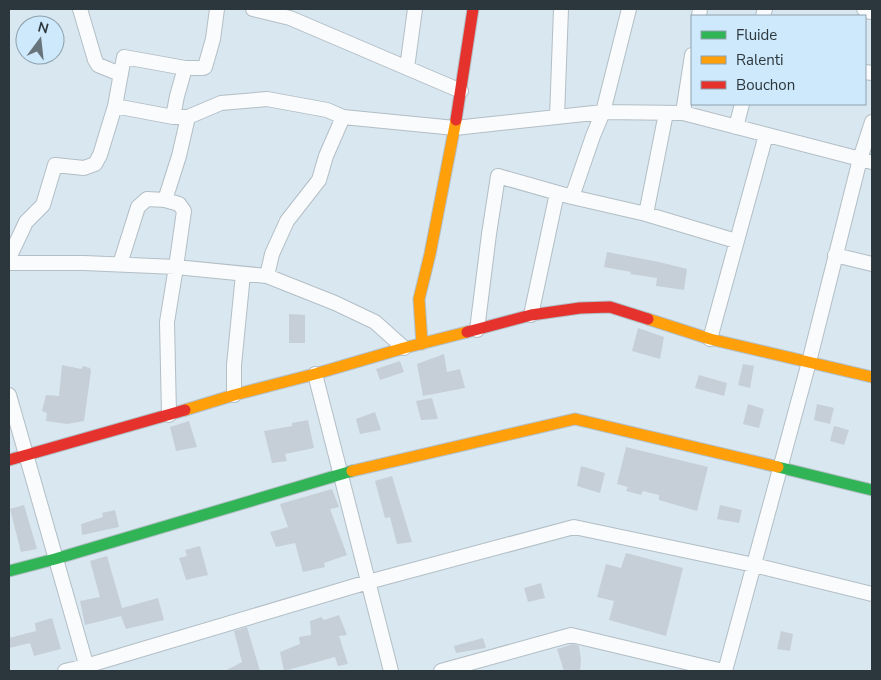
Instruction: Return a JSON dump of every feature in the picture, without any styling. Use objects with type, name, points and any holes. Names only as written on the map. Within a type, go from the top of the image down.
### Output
[{"type":"street","points":[[80,9],[94,60],[98,65],[120,74]]},
{"type":"street","points":[[9,258],[26,222],[43,205],[55,165],[84,168],[94,164],[100,155],[115,106],[124,57],[185,68],[203,68],[213,39],[217,9]]},
{"type":"street","points":[[253,9],[292,13],[407,68],[460,90]]},
{"type":"street","points":[[407,68],[415,9]]},
{"type":"street","points":[[422,344],[419,299],[455,128],[473,9]]},
{"type":"street","points":[[557,117],[561,9]]},
{"type":"street","points":[[572,197],[603,112],[629,9]]},
{"type":"street","points":[[864,9],[872,12]]},
{"type":"street","points":[[683,113],[691,61]]},
{"type":"street","points":[[173,117],[185,68]]},
{"type":"street","points":[[115,106],[173,117],[188,117],[221,103],[268,99],[327,110],[343,117],[455,128],[603,112],[683,113],[866,160]]},
{"type":"street","points":[[736,127],[742,105]]},
{"type":"street","points":[[646,214],[666,113]]},
{"type":"street","points":[[165,200],[179,156],[188,117]]},
{"type":"street","points":[[267,276],[272,254],[287,221],[320,180],[326,156],[343,117]]},
{"type":"street","points":[[441,671],[571,635],[724,671],[781,467],[835,255],[866,160],[872,122]]},
{"type":"street","points":[[710,339],[766,135]]},
{"type":"street","points":[[477,330],[498,176],[572,197],[646,214],[736,241]]},
{"type":"street","points":[[531,315],[557,193]]},
{"type":"street","points":[[120,264],[138,207],[147,199],[165,200],[179,204],[184,212],[167,322],[170,415]]},
{"type":"street","points":[[835,255],[872,264]]},
{"type":"street","points":[[9,262],[176,267],[267,276],[335,303],[375,322],[404,348]]},
{"type":"street","points":[[234,395],[234,365],[243,274]]},
{"type":"street","points":[[9,460],[404,348],[531,315],[580,308],[610,307],[710,339],[872,378]]},
{"type":"street","points":[[315,374],[391,671]]},
{"type":"street","points":[[9,396],[87,669]]},
{"type":"street","points":[[9,571],[340,474],[575,419],[872,490]]},
{"type":"street","points":[[65,671],[87,669],[368,582],[574,527],[754,565],[872,594]]},
{"type":"building","points":[[607,252],[687,269],[684,290],[656,286],[657,278],[630,274],[631,272],[604,267]]},
{"type":"building","points":[[289,314],[305,315],[305,343],[289,343]]},
{"type":"building","points":[[638,328],[664,337],[660,359],[632,351]]},
{"type":"building","points":[[444,354],[447,372],[460,369],[465,388],[423,396],[417,364]]},
{"type":"building","points":[[400,361],[404,372],[380,380],[376,369]]},
{"type":"building","points":[[743,364],[754,366],[750,388],[738,385]]},
{"type":"building","points":[[62,365],[81,369],[83,366],[90,368],[84,421],[67,424],[46,421],[47,413],[42,411],[46,395],[59,396]]},
{"type":"building","points":[[699,375],[727,383],[724,396],[695,388]]},
{"type":"building","points":[[432,398],[438,419],[421,420],[416,401]]},
{"type":"building","points":[[748,404],[764,409],[759,428],[743,424]]},
{"type":"building","points":[[817,404],[834,408],[830,424],[814,420]]},
{"type":"building","points":[[375,412],[381,430],[360,434],[356,419]]},
{"type":"building","points":[[308,420],[314,448],[285,454],[287,461],[272,463],[264,431],[292,426],[292,423]]},
{"type":"building","points":[[189,421],[197,447],[176,451],[170,427]]},
{"type":"building","points":[[834,426],[849,430],[844,445],[830,441]]},
{"type":"building","points":[[626,447],[708,467],[697,511],[659,500],[659,495],[643,491],[641,495],[626,491],[628,487],[617,484]]},
{"type":"building","points":[[581,466],[605,473],[600,493],[577,486]]},
{"type":"building","points":[[392,476],[412,542],[397,544],[390,517],[385,518],[375,481]]},
{"type":"building","points":[[332,489],[339,507],[330,509],[347,555],[324,563],[325,567],[303,572],[295,543],[276,547],[270,532],[288,527],[280,504]]},
{"type":"building","points":[[24,505],[37,549],[21,552],[10,509]]},
{"type":"building","points":[[720,505],[742,510],[739,523],[717,519]]},
{"type":"building","points":[[115,510],[119,527],[82,535],[81,524],[103,517],[102,513]]},
{"type":"building","points":[[200,546],[208,575],[186,580],[179,558],[187,556],[185,550]]},
{"type":"building","points":[[626,553],[683,568],[666,636],[609,620],[614,601],[597,597],[606,564],[621,568]]},
{"type":"building","points":[[107,556],[122,608],[158,598],[164,620],[126,629],[121,616],[85,625],[80,601],[100,597],[90,561]]},
{"type":"building","points":[[541,583],[545,598],[528,602],[524,588]]},
{"type":"building","points":[[339,615],[347,635],[339,636],[348,664],[338,666],[335,657],[284,671],[280,652],[300,644],[299,637],[311,635],[310,621],[321,617],[324,620]]},
{"type":"building","points":[[52,618],[61,649],[34,656],[30,643],[9,648],[9,638],[36,631],[35,623]]},
{"type":"building","points":[[247,627],[260,671],[225,671],[242,662],[234,631]]},
{"type":"building","points":[[781,631],[793,634],[790,651],[777,649]]},
{"type":"building","points":[[483,638],[486,648],[456,653],[454,646]]},
{"type":"building","points":[[573,644],[579,646],[580,671],[564,671],[557,649]]},
{"type":"traffic: fast","points":[[778,467],[872,490]]},
{"type":"traffic: fast","points":[[9,571],[352,471]]},
{"type":"traffic: slow","points":[[422,344],[419,299],[430,254],[456,120]]},
{"type":"traffic: slow","points":[[648,319],[710,339],[872,377]]},
{"type":"traffic: slow","points":[[185,410],[467,332]]},
{"type":"traffic: slow","points":[[352,471],[575,419],[778,467]]},
{"type":"traffic: jam","points":[[456,120],[473,9]]},
{"type":"traffic: jam","points":[[467,332],[531,315],[580,308],[610,307],[648,319]]},
{"type":"traffic: jam","points":[[9,460],[185,410]]}]
